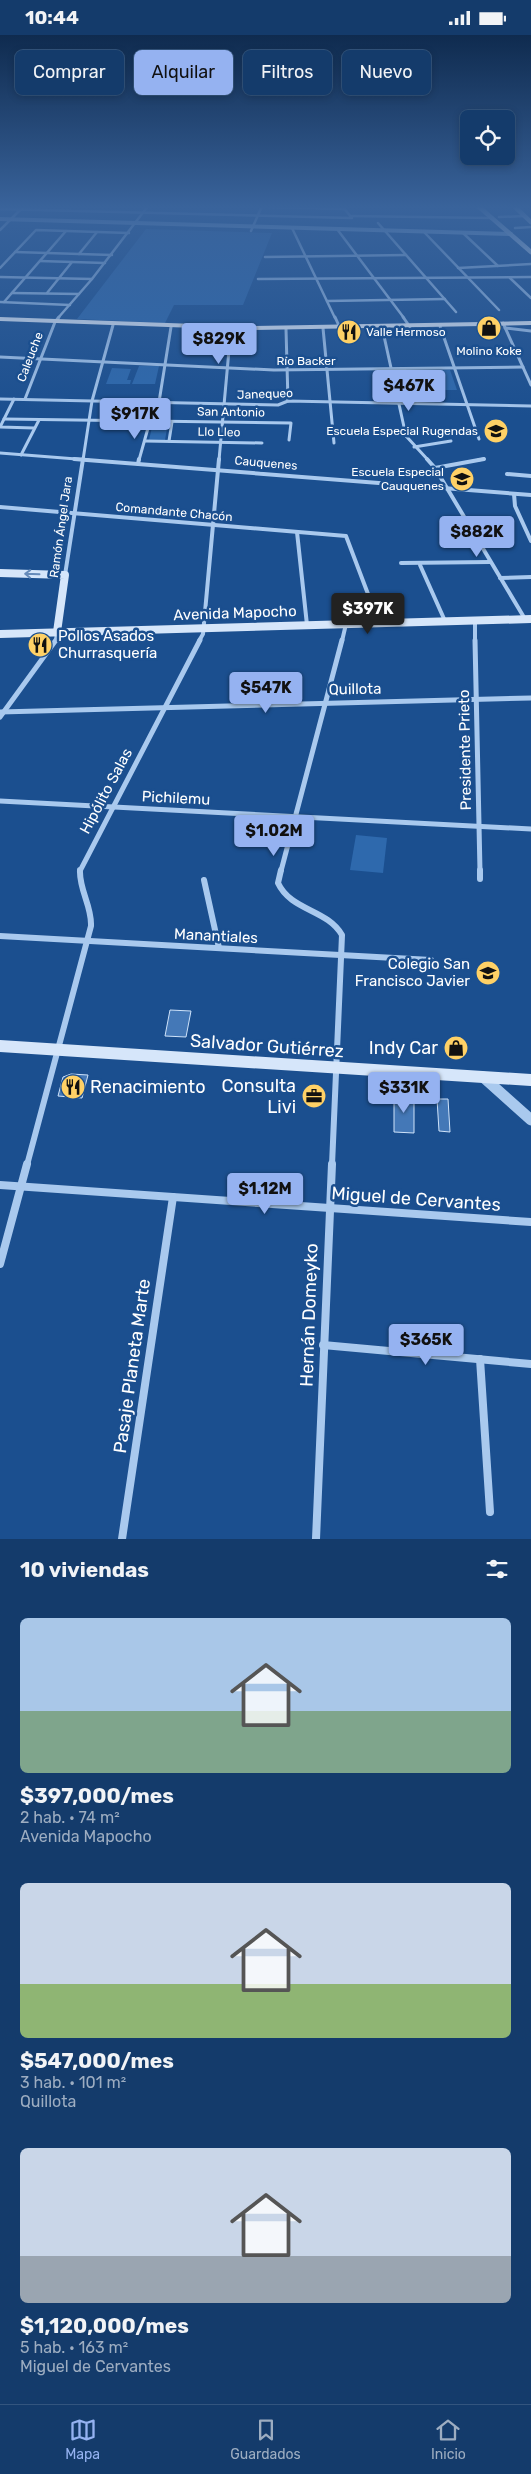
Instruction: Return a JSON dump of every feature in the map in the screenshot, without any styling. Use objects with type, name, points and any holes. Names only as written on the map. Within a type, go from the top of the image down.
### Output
[{"type":"main road","points":[[0,319],[113,325],[286,329],[440,325],[504,326],[531,323]]},
{"type":"main road","points":[[0,573],[65,575]]},
{"type":"main road","name":"Ramón Ángel Jara","points":[[57,632],[65,575]]},
{"type":"main road","name":"Avenida Mapocho","points":[[0,634],[528,619]]},
{"type":"main road","name":"Salvador Gutiérrez","points":[[0,1046],[531,1080]]},
{"type":"street","name":"Caleuche","points":[[25,399],[55,322],[94,276]]},
{"type":"street","points":[[316,276],[340,328]]},
{"type":"street","points":[[373,276],[410,327]]},
{"type":"street","points":[[425,276],[456,312]]},
{"type":"street","points":[[466,276],[499,310]]},
{"type":"street","points":[[0,277],[92,279]]},
{"type":"street","points":[[2,302],[26,277]]},
{"type":"street","points":[[258,279],[469,279],[531,277]]},
{"type":"street","points":[[47,293],[59,278]]},
{"type":"street","points":[[510,278],[531,298]]},
{"type":"street","points":[[12,293],[79,294]]},
{"type":"street","points":[[327,301],[444,299]]},
{"type":"street","points":[[2,302],[70,305]]},
{"type":"street","name":"Ramón Ángel Jara","points":[[65,575],[88,420],[113,325]]},
{"type":"street","points":[[440,325],[478,439]]},
{"type":"street","points":[[504,326],[531,331]]},
{"type":"street","points":[[504,326],[531,385]]},
{"type":"street","points":[[159,401],[171,327]]},
{"type":"street","points":[[382,327],[406,436],[435,469],[444,488],[528,619]]},
{"type":"street","name":"Hipólito Salas","points":[[0,1264],[88,941],[92,914],[80,889],[80,869],[201,641],[204,628],[224,422],[231,328]]},
{"type":"street","points":[[323,328],[334,443]]},
{"type":"street","points":[[286,329],[288,401]]},
{"type":"street","name":"Río Backer","points":[[0,357],[287,370],[523,367]]},
{"type":"street","name":"Janequeo","points":[[0,399],[280,405],[288,401],[531,406]]},
{"type":"street","name":"Caleuche","points":[[0,427],[14,399]]},
{"type":"street","name":"San Antonio","points":[[4,419],[291,423],[289,440]]},
{"type":"street","points":[[21,455],[39,420]]},
{"type":"street","points":[[138,464],[150,421]]},
{"type":"street","points":[[169,441],[172,421]]},
{"type":"street","points":[[0,427],[34,428]]},
{"type":"street","name":"Llo Lleo","points":[[144,441],[262,443]]},
{"type":"street","points":[[414,447],[451,441]]},
{"type":"street","name":"Cauquenes","points":[[0,453],[531,495]]},
{"type":"street","points":[[435,469],[484,459]]},
{"type":"street","points":[[507,473],[531,476]]},
{"type":"street","points":[[514,494],[515,505],[531,541]]},
{"type":"street","name":"Comandante Chacón","points":[[0,507],[346,536],[379,623]]},
{"type":"street","points":[[296,532],[307,625]]},
{"type":"street","points":[[402,563],[420,565],[490,562]]},
{"type":"street","points":[[420,565],[445,621]]},
{"type":"street","points":[[500,578],[531,577]]},
{"type":"street","name":"Presidente Prieto","points":[[475,620],[480,879]]},
{"type":"street","name":"Hernán Domeyko","points":[[316,1539],[342,935],[336,924],[291,899],[280,888],[279,878],[346,624]]},
{"type":"street","name":"Ramón Ángel Jara","points":[[0,717],[56,642],[57,632]]},
{"type":"street","name":"Quillota","points":[[2,712],[531,698]]},
{"type":"street","name":"Pichilemu","points":[[0,801],[531,829]]},
{"type":"street","points":[[204,880],[219,948]]},
{"type":"street","name":"Manantiales","points":[[0,936],[431,960]]},
{"type":"street","points":[[483,1077],[531,1120]]},
{"type":"street","name":"Miguel de Cervantes","points":[[0,1185],[531,1222]]},
{"type":"street","name":"Pasaje Planeta Marte","points":[[122,1539],[173,1197]]},
{"type":"street","points":[[323,1345],[531,1364]]},
{"type":"street","points":[[480,1359],[490,1512]]},
{"type":"shaded area","points":[[110,276],[255,276],[243,305],[174,305],[165,323],[77,319]]},
{"type":"shaded area","points":[[139,366],[159,366],[155,384],[132,384]]},
{"type":"shaded area","points":[[112,368],[131,369],[127,380],[131,380],[130,384],[106,384]]},
{"type":"shaded area","points":[[450,370],[457,390],[401,390],[397,371]]},
{"type":"shaded area","points":[[153,423],[168,423],[165,440],[149,440]]},
{"type":"shaded area","points":[[356,835],[387,838],[383,873],[350,870]]},
{"type":"building","points":[[170,1010],[191,1011],[186,1037],[165,1036]]},
{"type":"building","name":"Renacimiento","points":[[71,1074],[88,1075],[82,1098],[58,1096],[63,1077]]},
{"type":"building","points":[[394,1095],[414,1096],[414,1133],[394,1132]]},
{"type":"building","points":[[437,1099],[448,1099],[450,1132],[439,1131]]},
{"type":"place","name":"Molino Koke","points":[[489,328]]},
{"type":"place","name":"Valle Hermoso","points":[[349,332]]},
{"type":"place","name":"Escuela Especial Rugendas","points":[[496,431]]},
{"type":"place","name":"Escuela Especial Cauquenes","points":[[462,479]]},
{"type":"place","name":"Pollos Asados Churrasquería","points":[[40,645]]},
{"type":"place","name":"Colegio San Francisco Javier","points":[[488,973]]},
{"type":"place","name":"Indy Car","points":[[456,1048]]},
{"type":"place","name":"Renacimiento","points":[[73,1087]]},
{"type":"place","name":"Consulta Livi","points":[[314,1096]]}]
